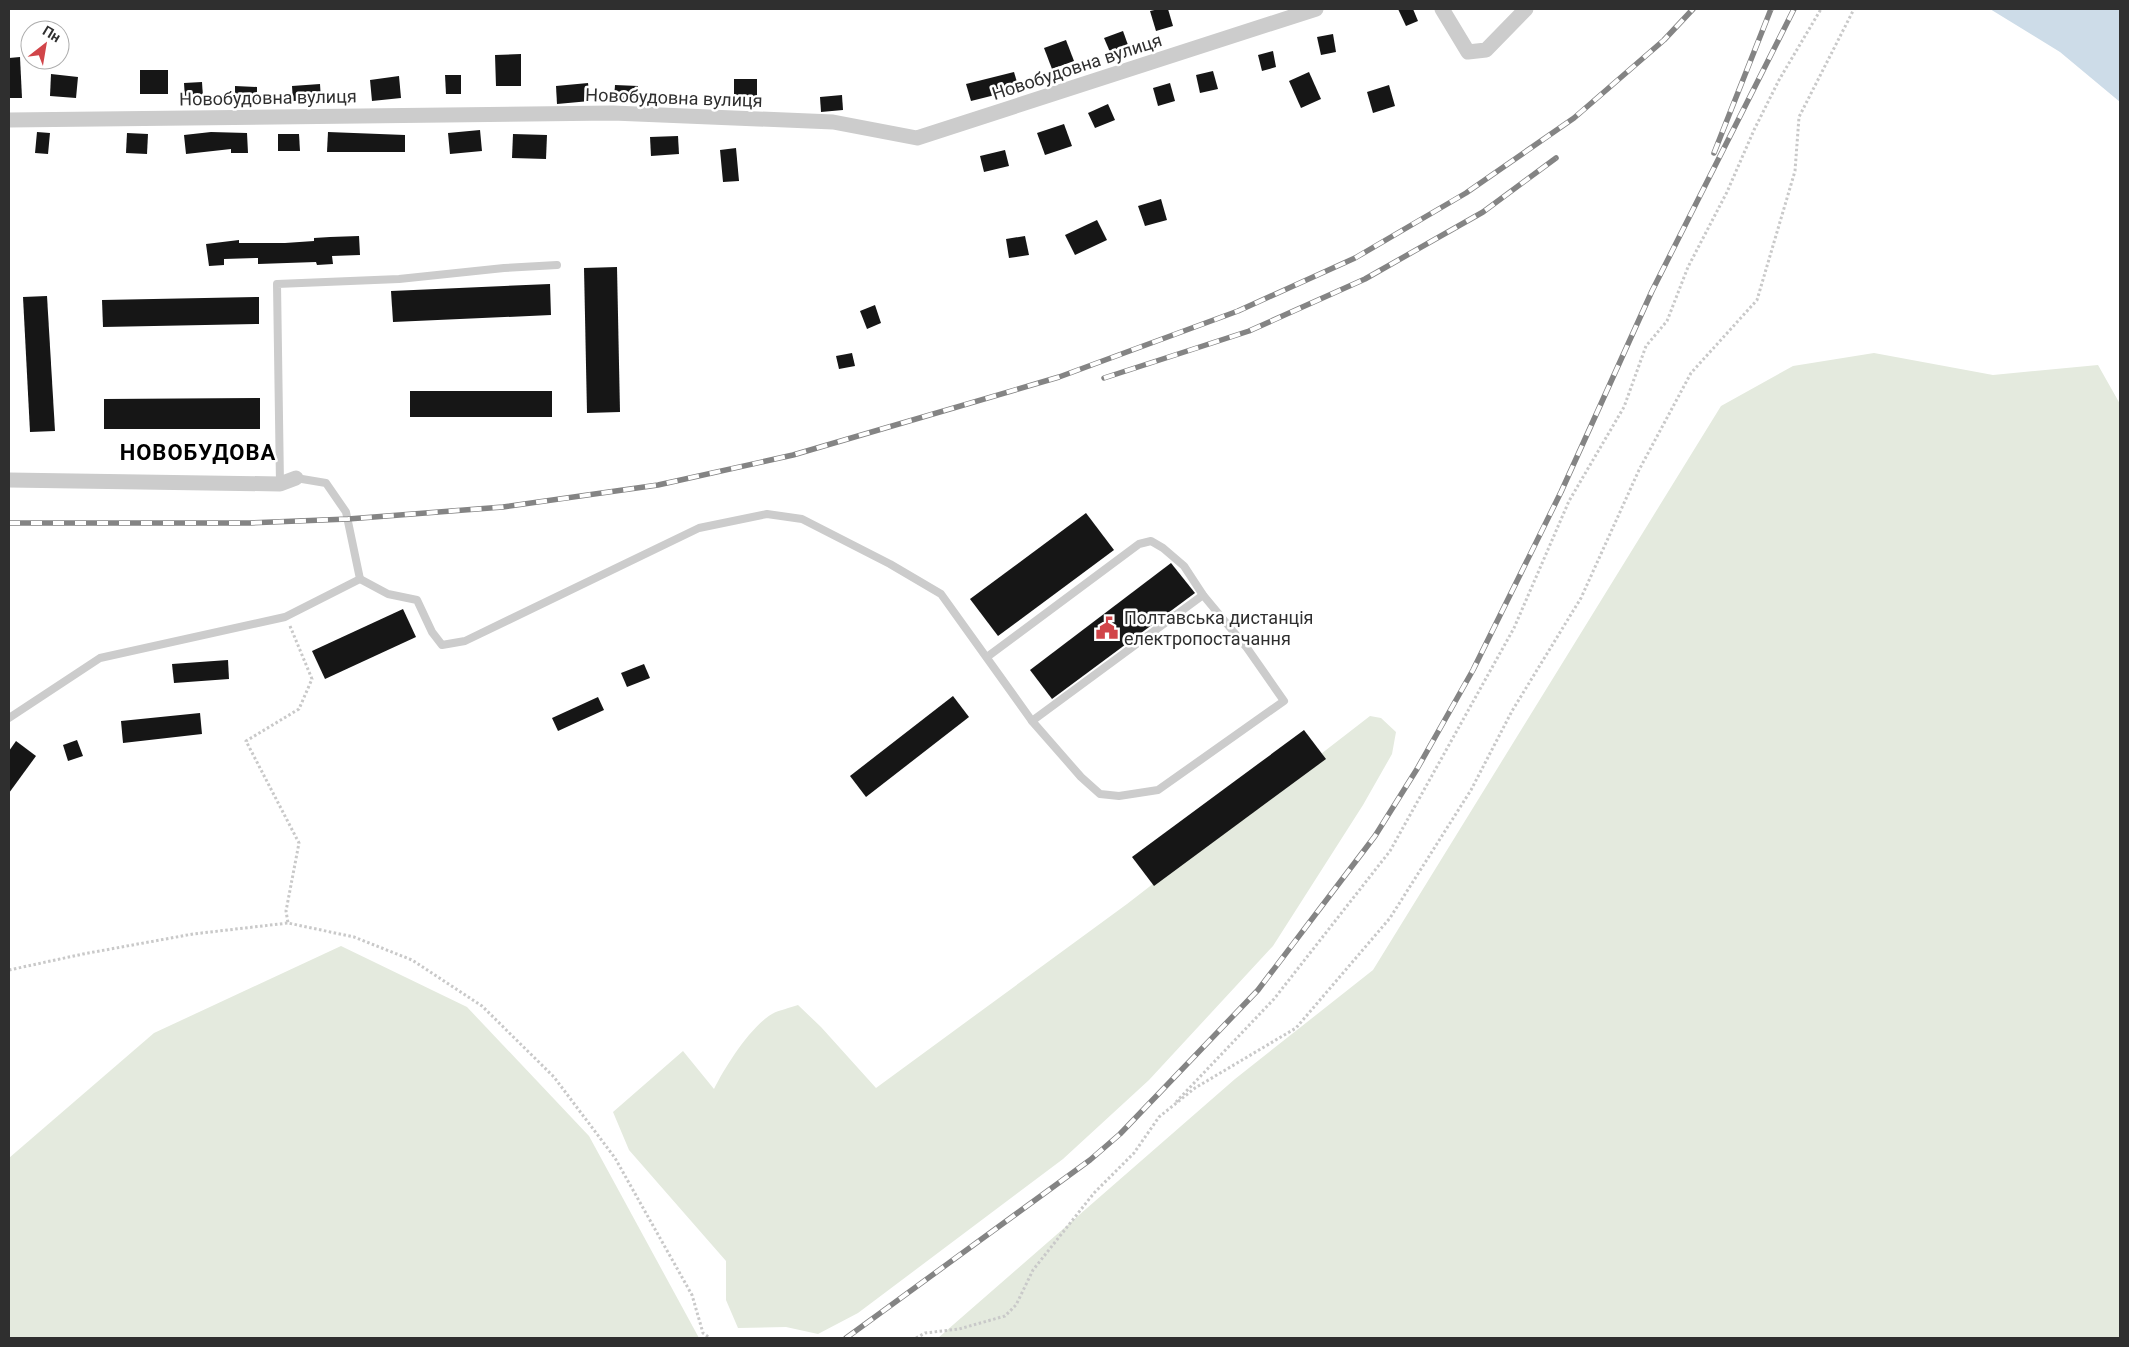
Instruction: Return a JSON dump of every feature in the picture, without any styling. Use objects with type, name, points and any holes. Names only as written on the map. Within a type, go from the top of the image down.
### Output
[{"type":"street","name":"Новобудовна вулиця","points":[[9,120],[614,113],[833,122],[917,138],[1316,9]]},
{"type":"street","points":[[1442,9],[1468,52],[1486,50],[1526,9]]},
{"type":"street","points":[[9,480],[280,484],[296,478]]},
{"type":"lane","points":[[280,484],[276,284],[399,279],[504,268],[557,265]]},
{"type":"lane","points":[[296,478],[326,483],[346,512],[360,579]]},
{"type":"lane","points":[[360,579],[388,594],[417,600],[432,632],[442,644],[465,641],[699,528],[768,514],[802,519],[890,564],[941,594],[1032,721],[1081,777],[1100,794],[1119,796],[1158,790],[1284,701],[1247,648],[1203,595],[1184,566],[1163,548],[1151,541],[1139,544],[987,657]]},
{"type":"lane","points":[[9,718],[100,658],[285,616],[360,579]]},
{"type":"lane","points":[[1032,721],[1203,595]]},
{"type":"path","points":[[1163,1116],[1274,999],[1390,851],[1514,628],[1569,501],[1624,407],[1646,346],[1667,321],[1688,268],[1728,192],[1754,130],[1779,80],[1821,9]]},
{"type":"path","points":[[916,1338],[926,1333],[959,1329],[1005,1316],[1016,1306],[1033,1270],[1094,1193],[1134,1153],[1155,1121],[1195,1088],[1296,1028],[1390,918],[1471,790],[1512,711],[1581,598],[1639,470],[1691,373],[1757,300],[1795,171],[1800,117],[1854,9]]},
{"type":"path","points":[[285,616],[312,679],[299,709],[246,741],[298,842],[286,911],[288,924]]},
{"type":"path","points":[[9,970],[193,934],[288,924],[354,937],[412,960],[482,1006],[554,1077],[615,1158],[692,1295],[703,1333],[710,1338]]},
{"type":"shaded area","points":[[1874,353],[1993,375],[2098,365],[2120,404],[2120,1338],[938,1338],[1235,1079],[1373,970],[1721,406],[1793,366]]},
{"type":"shaded area","points":[[1370,716],[1381,718],[1396,732],[1392,754],[1363,805],[1273,946],[1149,1080],[1063,1159],[858,1313],[818,1334],[786,1327],[738,1328],[726,1300],[726,1261],[629,1150],[613,1112],[683,1051],[714,1089],[731,1059],[755,1028],[772,1014],[798,1005],[821,1027],[876,1088],[1127,904]]},
{"type":"shaded area","points":[[341,946],[467,1007],[589,1136],[699,1338],[9,1338],[9,1158],[154,1033]]},
{"type":"water","points":[[1990,9],[2120,9],[2120,102],[2060,52]]},
{"type":"building","points":[[1168,9],[1173,26],[1156,31],[1150,11]]},
{"type":"building","points":[[1398,9],[1413,9],[1418,21],[1406,26]]},
{"type":"building","points":[[1123,31],[1128,45],[1110,52],[1104,38]]},
{"type":"building","points":[[1333,34],[1336,52],[1321,55],[1317,37]]},
{"type":"building","points":[[1066,40],[1074,61],[1052,69],[1044,48]]},
{"type":"building","points":[[1273,51],[1276,67],[1262,71],[1258,55]]},
{"type":"building","points":[[521,54],[521,86],[496,86],[495,55]]},
{"type":"building","points":[[20,57],[22,98],[9,98],[9,58]]},
{"type":"building","points":[[140,70],[168,70],[168,94],[140,94]]},
{"type":"building","points":[[1213,71],[1218,89],[1200,93],[1196,75]]},
{"type":"building","points":[[1014,72],[1019,89],[971,101],[966,84]]},
{"type":"building","points":[[1309,72],[1321,99],[1301,108],[1289,81]]},
{"type":"building","points":[[51,74],[78,77],[76,98],[50,96]]},
{"type":"building","points":[[445,75],[461,75],[461,94],[446,94]]},
{"type":"building","points":[[399,76],[401,98],[372,101],[370,80]]},
{"type":"building","points":[[734,79],[757,79],[757,102],[734,102]]},
{"type":"building","points":[[202,82],[203,97],[185,98],[184,83]]},
{"type":"building","points":[[588,83],[590,101],[557,104],[556,86]]},
{"type":"building","points":[[1170,83],[1175,101],[1158,106],[1153,88]]},
{"type":"building","points":[[320,84],[321,100],[293,101],[292,86]]},
{"type":"building","points":[[615,85],[638,86],[637,100],[614,99]]},
{"type":"building","points":[[1389,85],[1395,106],[1373,113],[1367,92]]},
{"type":"building","points":[[235,86],[257,87],[257,100],[235,99]]},
{"type":"building","points":[[842,95],[843,110],[821,112],[820,97]]},
{"type":"building","points":[[1108,104],[1115,120],[1095,128],[1088,113]]},
{"type":"building","points":[[1064,124],[1072,146],[1045,155],[1037,133]]},
{"type":"building","points":[[480,130],[482,151],[450,154],[448,133]]},
{"type":"building","points":[[37,132],[50,133],[48,154],[35,153]]},
{"type":"building","points":[[211,132],[247,133],[248,153],[231,153],[231,149],[186,154],[184,135]]},
{"type":"building","points":[[328,132],[405,135],[405,152],[327,152]]},
{"type":"building","points":[[127,133],[148,134],[147,154],[126,153]]},
{"type":"building","points":[[278,134],[299,134],[300,151],[278,151]]},
{"type":"building","points":[[513,134],[547,135],[546,159],[512,158]]},
{"type":"building","points":[[678,136],[679,154],[651,156],[650,137]]},
{"type":"building","points":[[736,148],[739,181],[723,182],[720,150]]},
{"type":"building","points":[[1005,150],[1009,166],[984,172],[980,156]]},
{"type":"building","points":[[1161,199],[1167,220],[1145,226],[1138,206]]},
{"type":"building","points":[[1097,220],[1107,240],[1075,255],[1065,235]]},
{"type":"building","points":[[359,236],[360,255],[332,256],[333,264],[317,265],[316,262],[258,264],[258,258],[224,259],[224,265],[209,266],[206,244],[239,240],[239,243],[285,243],[314,241],[314,238]]},
{"type":"building","points":[[1025,236],[1029,255],[1009,258],[1006,239]]},
{"type":"building","points":[[617,267],[620,412],[587,413],[584,268]]},
{"type":"building","points":[[550,284],[551,315],[393,322],[391,291]]},
{"type":"building","points":[[47,296],[55,431],[30,432],[23,297]]},
{"type":"building","points":[[259,297],[259,324],[103,327],[102,300]]},
{"type":"building","points":[[875,305],[881,323],[867,329],[860,311]]},
{"type":"building","points":[[852,353],[855,366],[839,369],[836,356]]},
{"type":"building","points":[[410,391],[552,391],[552,417],[410,417]]},
{"type":"building","points":[[260,398],[260,429],[104,429],[104,399]]},
{"type":"building","points":[[1086,513],[1114,550],[998,636],[970,599]]},
{"type":"building","points":[[1171,563],[1195,593],[1052,699],[1030,670]]},
{"type":"building","points":[[403,609],[416,637],[325,679],[312,651]]},
{"type":"building","points":[[228,660],[229,679],[174,683],[172,664]]},
{"type":"building","points":[[644,664],[650,678],[627,687],[621,673]]},
{"type":"building","points":[[953,696],[969,717],[866,797],[850,776]]},
{"type":"building","points":[[598,697],[604,710],[558,731],[552,718]]},
{"type":"building","points":[[200,713],[202,734],[123,743],[121,721]]},
{"type":"building","points":[[1304,730],[1326,759],[1154,886],[1132,857]]},
{"type":"building","points":[[77,740],[83,756],[68,761],[63,745]]},
{"type":"building","points":[[16,741],[36,756],[9,793],[9,751]]},
{"type":"railway","points":[[9,523],[250,523],[348,519],[503,507],[658,485],[793,455],[1059,377],[1238,311],[1355,258],[1466,193],[1574,118],[1664,40],[1693,9]]},
{"type":"railway","points":[[1714,153],[1771,9]]},
{"type":"railway","points":[[846,1338],[1090,1160],[1120,1134],[1258,990],[1375,836],[1417,769],[1473,670],[1561,492],[1652,291],[1794,9]]},
{"type":"railway","points":[[1104,378],[1249,331],[1365,279],[1483,212],[1556,158]]},
{"type":"place","name":"Полтавська дистанція електропостачання","points":[[1107,628]]},
{"type":"district","name":"НОВОБУДОВА","points":[[198,452]]}]
